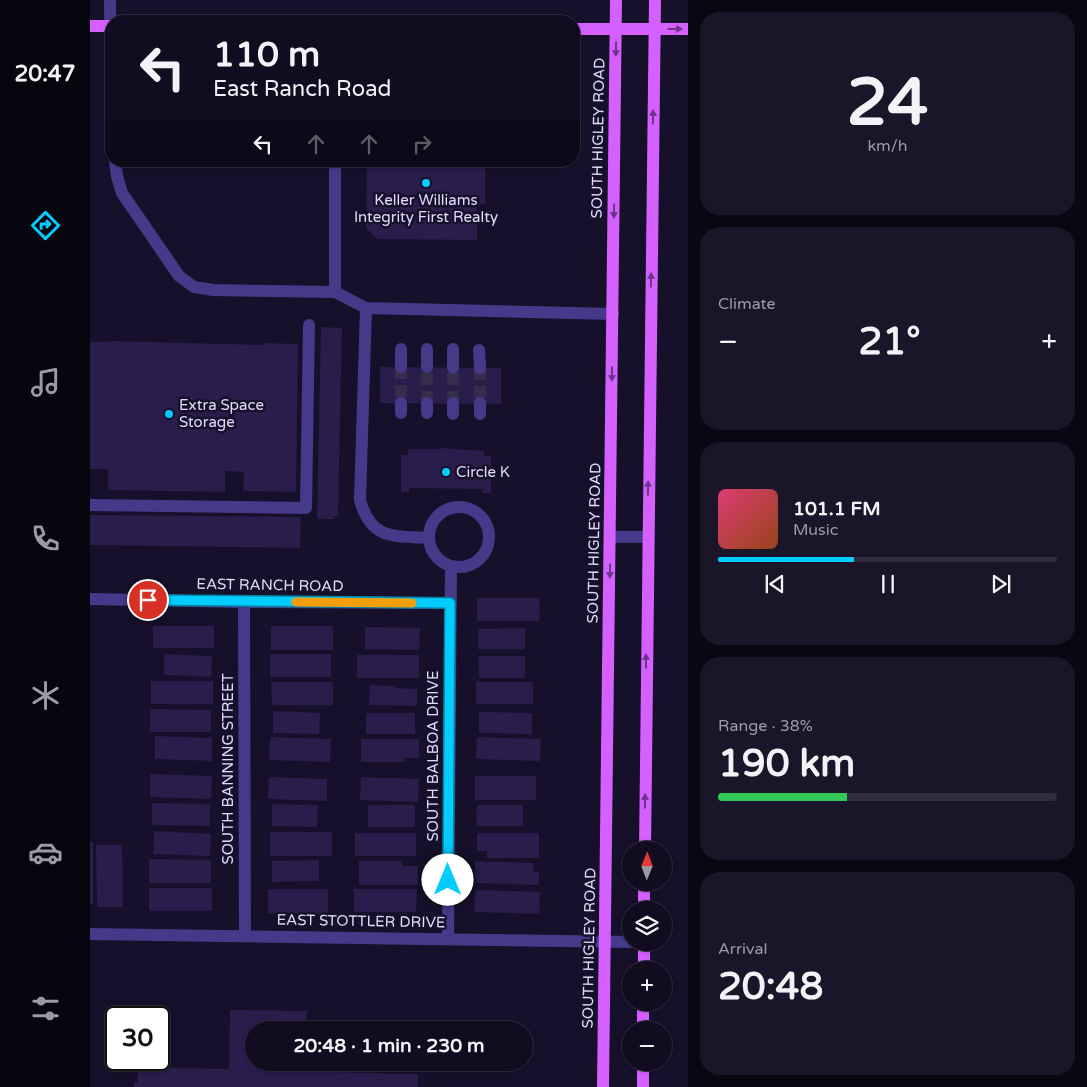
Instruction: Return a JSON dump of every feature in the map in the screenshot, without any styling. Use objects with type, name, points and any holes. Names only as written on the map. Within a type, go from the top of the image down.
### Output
[{"type":"main road","name":"SOUTH HIGLEY ROAD","points":[[603,1087],[616,0]]},
{"type":"main road","points":[[645,841],[647,537],[655,0]]},
{"type":"main road","points":[[90,26],[105,26]]},
{"type":"main road","points":[[580,29],[688,29]]},
{"type":"main road","points":[[643,1071],[643,1087]]},
{"type":"street","points":[[116,167],[122,193],[179,276],[194,287],[213,290],[334,292],[366,308],[613,314]]},
{"type":"street","points":[[334,292],[335,167]]},
{"type":"street","points":[[366,308],[360,500],[364,515],[374,527],[385,534],[429,538]]},
{"type":"street","points":[[90,505],[306,508],[309,325]]},
{"type":"street","points":[[401,349],[401,367]]},
{"type":"street","points":[[427,367],[428,349]]},
{"type":"street","points":[[453,349],[453,368]]},
{"type":"street","points":[[479,350],[480,368]]},
{"type":"street","points":[[459,507],[469,509],[478,514],[484,522],[488,536],[485,551],[479,559],[460,567],[442,562],[430,547],[429,538],[430,528],[434,520],[449,508],[459,507]]},
{"type":"street","points":[[610,537],[647,537]]},
{"type":"street","name":"SOUTH BALBOA DRIVE","points":[[448,939],[451,566]]},
{"type":"street","name":"EAST RANCH ROAD","points":[[90,599],[450,603]]},
{"type":"street","name":"SOUTH BANNING STREET","points":[[244,602],[246,936]]},
{"type":"street","name":"EAST STOTTLER DRIVE","points":[[90,934],[622,942]]},
{"type":"building","name":"Keller Williams Integrity First Realty","points":[[367,167],[485,167],[485,204],[477,204],[477,240],[377,239],[366,228]]},
{"type":"building","points":[[321,327],[342,328],[338,516],[334,516],[335,519],[317,519]]},
{"type":"building","points":[[90,342],[265,345],[265,343],[298,344],[296,492],[243,491],[244,472],[225,471],[225,492],[108,490],[108,469],[90,469]]},
{"type":"building","points":[[380,367],[501,368],[501,404],[380,403]]},
{"type":"building","name":"Circle K","points":[[440,448],[484,451],[484,456],[491,456],[491,493],[482,493],[482,489],[409,488],[409,492],[401,492],[401,455],[408,455],[408,449]]},
{"type":"building","points":[[90,515],[301,517],[300,548],[90,545]]},
{"type":"building","points":[[477,598],[540,598],[539,621],[477,621]]},
{"type":"building","points":[[153,626],[214,626],[214,648],[153,648]]},
{"type":"building","points":[[271,626],[333,626],[333,650],[271,650]]},
{"type":"building","points":[[365,627],[420,628],[419,650],[365,649]]},
{"type":"building","points":[[525,628],[525,649],[478,649],[478,629]]},
{"type":"building","points":[[164,654],[212,656],[211,677],[164,675]]},
{"type":"building","points":[[270,654],[331,654],[331,677],[270,677]]},
{"type":"building","points":[[357,655],[419,655],[419,678],[357,678]]},
{"type":"building","points":[[478,656],[525,656],[525,678],[479,678]]},
{"type":"building","points":[[151,681],[213,681],[213,704],[151,704]]},
{"type":"building","points":[[271,682],[333,682],[333,705],[272,705]]},
{"type":"building","points":[[476,682],[533,682],[533,704],[476,704]]},
{"type":"building","points":[[370,685],[417,689],[417,706],[369,705]]},
{"type":"building","points":[[150,709],[211,710],[211,732],[150,732]]},
{"type":"building","points":[[273,711],[320,713],[319,734],[273,733]]},
{"type":"building","points":[[479,712],[532,713],[532,734],[479,733]]},
{"type":"building","points":[[366,713],[415,713],[415,734],[366,734]]},
{"type":"building","points":[[155,736],[212,738],[212,761],[155,759]]},
{"type":"building","points":[[270,737],[331,739],[330,762],[269,760]]},
{"type":"building","points":[[477,737],[541,739],[540,761],[476,759]]},
{"type":"building","points":[[361,739],[419,739],[419,758],[405,758],[405,762],[361,762]]},
{"type":"building","points":[[150,774],[212,776],[211,799],[150,797]]},
{"type":"building","points":[[475,776],[536,776],[536,800],[475,800]]},
{"type":"building","points":[[269,777],[327,779],[327,801],[268,799]]},
{"type":"building","points":[[361,777],[419,779],[418,802],[360,800]]},
{"type":"building","points":[[152,803],[210,804],[210,826],[152,825]]},
{"type":"building","points":[[272,804],[318,805],[317,827],[272,826]]},
{"type":"building","points":[[368,805],[415,805],[415,827],[368,827]]},
{"type":"building","points":[[477,805],[523,805],[523,826],[476,826]]},
{"type":"building","points":[[154,831],[211,834],[210,856],[153,854]]},
{"type":"building","points":[[270,832],[332,832],[332,856],[270,856]]},
{"type":"building","points":[[355,833],[416,833],[416,856],[355,856]]},
{"type":"building","points":[[477,833],[539,833],[539,858],[487,858],[487,851],[477,851]]},
{"type":"building","points":[[90,842],[93,842],[93,904],[90,904]]},
{"type":"building","points":[[96,845],[122,845],[123,907],[97,907]]},
{"type":"building","points":[[149,859],[211,860],[211,883],[149,883]]},
{"type":"building","points":[[319,860],[319,881],[272,882],[272,861]]},
{"type":"building","points":[[359,861],[402,861],[402,866],[418,866],[418,885],[359,885]]},
{"type":"building","points":[[475,861],[534,863],[533,872],[539,872],[539,885],[475,883]]},
{"type":"building","points":[[149,888],[212,888],[212,911],[149,911]]},
{"type":"building","points":[[268,889],[328,889],[328,914],[268,913]]},
{"type":"building","points":[[354,889],[417,889],[416,912],[354,912]]},
{"type":"building","points":[[475,890],[540,892],[539,914],[474,912]]},
{"type":"building","points":[[230,1010],[307,1011],[306,1021],[245,1021],[245,1071],[418,1074],[418,1087],[134,1087],[134,1082],[138,1082],[138,1071],[170,1071],[170,1068],[229,1069]]},
{"type":"tunnel","points":[[401,367],[401,403]]},
{"type":"tunnel","points":[[427,367],[427,403]]},
{"type":"tunnel","points":[[453,368],[453,403]]},
{"type":"tunnel","points":[[480,368],[480,403]]},
{"type":"slow traffic","points":[[296,602],[412,603]]},
{"type":"place","name":"Keller Williams Integrity First Realty","points":[[426,183]]},
{"type":"place","name":"Extra Space Storage","points":[[169,414]]},
{"type":"place","name":"Circle K","points":[[446,472]]},
{"type":"route","points":[[148,600],[450,603],[448,880]]}]
